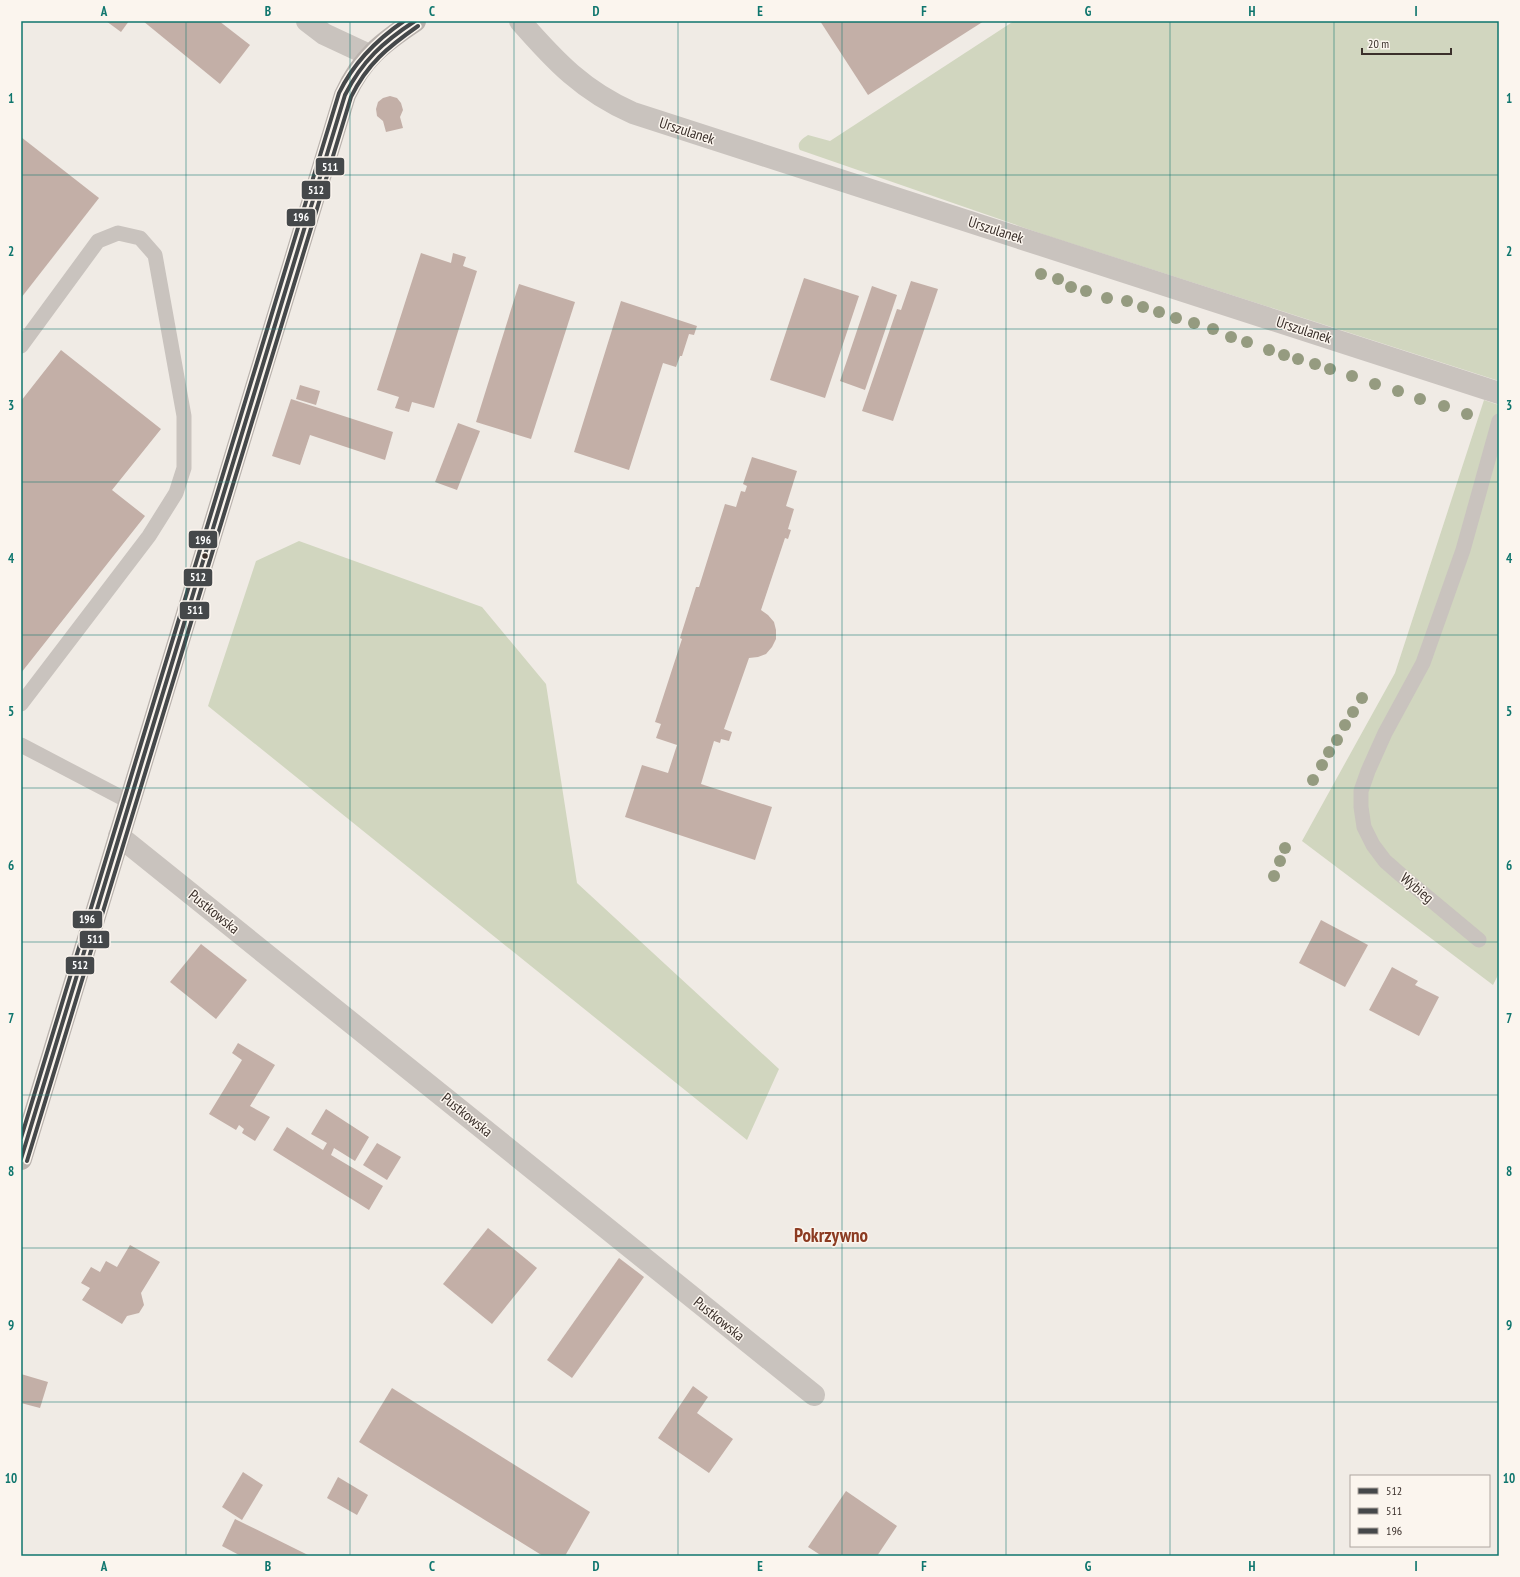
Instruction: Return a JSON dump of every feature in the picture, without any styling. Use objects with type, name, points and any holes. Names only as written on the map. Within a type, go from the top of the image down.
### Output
[{"type":"street","points":[[306,21],[324,34],[369,55]]},
{"type":"street","points":[[21,1159],[345,95],[355,75],[369,55],[415,21]]},
{"type":"street","name":"Urszulanek","points":[[520,21],[561,66],[583,84],[612,104],[633,113],[1499,393]]},
{"type":"street","name":"Pustkowska","points":[[120,836],[814,1395]]},
{"type":"lane","points":[[21,346],[98,241],[118,233],[140,238],[155,255],[184,416],[184,468],[176,493],[149,536],[21,704]]},
{"type":"lane","name":"Wybieg","points":[[1479,940],[1385,861],[1373,845],[1364,827],[1361,808],[1361,791],[1385,733],[1423,663],[1463,550],[1499,421]]},
{"type":"lane","points":[[21,745],[130,802]]},
{"type":"green space","points":[[1014,21],[1499,21],[1499,381],[1048,236],[800,150],[799,143],[808,135],[830,141]]},
{"type":"green space","points":[[1484,400],[1499,405],[1499,973],[1493,985],[1302,841],[1395,673]]},
{"type":"green space","points":[[299,541],[482,607],[546,684],[577,883],[779,1069],[747,1140],[208,706],[256,561]]},
{"type":"building","points":[[106,21],[129,21],[121,32]]},
{"type":"building","points":[[143,21],[219,21],[250,45],[220,84]]},
{"type":"building","points":[[820,21],[984,21],[868,95]]},
{"type":"building","points":[[390,96],[397,98],[401,103],[403,110],[400,117],[403,128],[386,132],[383,121],[377,116],[376,109],[378,102],[383,98]]},
{"type":"building","points":[[21,137],[99,198],[21,298]]},
{"type":"building","points":[[421,253],[451,263],[453,253],[466,257],[463,266],[477,271],[434,408],[412,402],[409,412],[395,408],[399,397],[377,390]]},
{"type":"building","points":[[804,278],[859,296],[825,398],[770,380]]},
{"type":"building","points":[[911,281],[938,289],[893,421],[862,411],[897,309],[901,310]]},
{"type":"building","points":[[519,284],[575,302],[531,439],[476,422]]},
{"type":"building","points":[[872,286],[897,295],[865,390],[840,381]]},
{"type":"building","points":[[621,301],[697,326],[694,335],[689,334],[682,356],[680,356],[676,367],[663,363],[629,470],[574,452]]},
{"type":"building","points":[[61,350],[161,429],[112,490],[145,516],[21,673],[21,401]]},
{"type":"building","points":[[300,385],[320,391],[316,405],[296,399]]},
{"type":"building","points":[[291,399],[393,432],[385,460],[310,435],[300,465],[272,456]]},
{"type":"building","points":[[458,423],[480,431],[457,490],[435,482]]},
{"type":"building","points":[[752,457],[797,471],[786,506],[794,509],[788,529],[791,530],[788,539],[785,538],[761,610],[774,622],[776,639],[766,654],[749,658],[724,729],[732,732],[729,741],[721,739],[720,743],[714,741],[701,784],[772,807],[755,860],[625,817],[642,765],[668,773],[677,745],[656,738],[661,724],[655,722],[682,639],[680,638],[696,587],[699,587],[725,504],[736,507],[741,491],[745,492],[747,486],[743,484]]},
{"type":"building","points":[[1321,920],[1368,945],[1345,987],[1299,963]]},
{"type":"building","points":[[201,944],[247,980],[216,1019],[170,982]]},
{"type":"building","points":[[1392,967],[1418,981],[1415,985],[1439,997],[1419,1036],[1369,1010]]},
{"type":"building","points":[[238,1043],[275,1065],[250,1106],[270,1117],[255,1141],[242,1133],[244,1129],[239,1125],[236,1130],[209,1114],[242,1060],[232,1053]]},
{"type":"building","points":[[326,1109],[369,1137],[355,1161],[334,1148],[331,1155],[383,1186],[369,1210],[273,1150],[287,1127],[323,1150],[327,1143],[311,1134]]},
{"type":"building","points":[[377,1143],[401,1157],[387,1180],[363,1165]]},
{"type":"building","points":[[488,1228],[537,1268],[492,1324],[443,1284]]},
{"type":"building","points":[[130,1245],[160,1262],[141,1293],[144,1305],[139,1313],[127,1316],[122,1324],[82,1300],[90,1288],[81,1283],[91,1267],[100,1272],[106,1261],[117,1267]]},
{"type":"building","points":[[619,1258],[644,1277],[572,1378],[547,1360]]},
{"type":"building","points":[[21,1374],[48,1382],[40,1408],[21,1403]]},
{"type":"building","points":[[693,1386],[708,1397],[697,1413],[733,1439],[709,1473],[658,1438]]},
{"type":"building","points":[[392,1388],[590,1512],[565,1556],[543,1556],[359,1442]]},
{"type":"building","points":[[243,1472],[263,1485],[242,1520],[222,1507]]},
{"type":"building","points":[[338,1477],[368,1495],[357,1515],[327,1498]]},
{"type":"building","points":[[846,1491],[897,1526],[877,1556],[822,1556],[808,1547]]},
{"type":"building","points":[[235,1519],[310,1556],[241,1556],[222,1546]]},
{"type":"transit line","name":"196","points":[[21,1138],[339,93],[352,71],[367,52],[384,36],[404,21]]},
{"type":"transit line","name":"512","points":[[21,1159],[345,95],[359,72],[374,53],[415,21]]},
{"type":"transit line","name":"511","points":[[27,1161],[351,97],[357,85],[379,57],[397,41],[418,26]]},
{"type":"district","name":"Pokrzywno","points":[[831,1235]]}]
